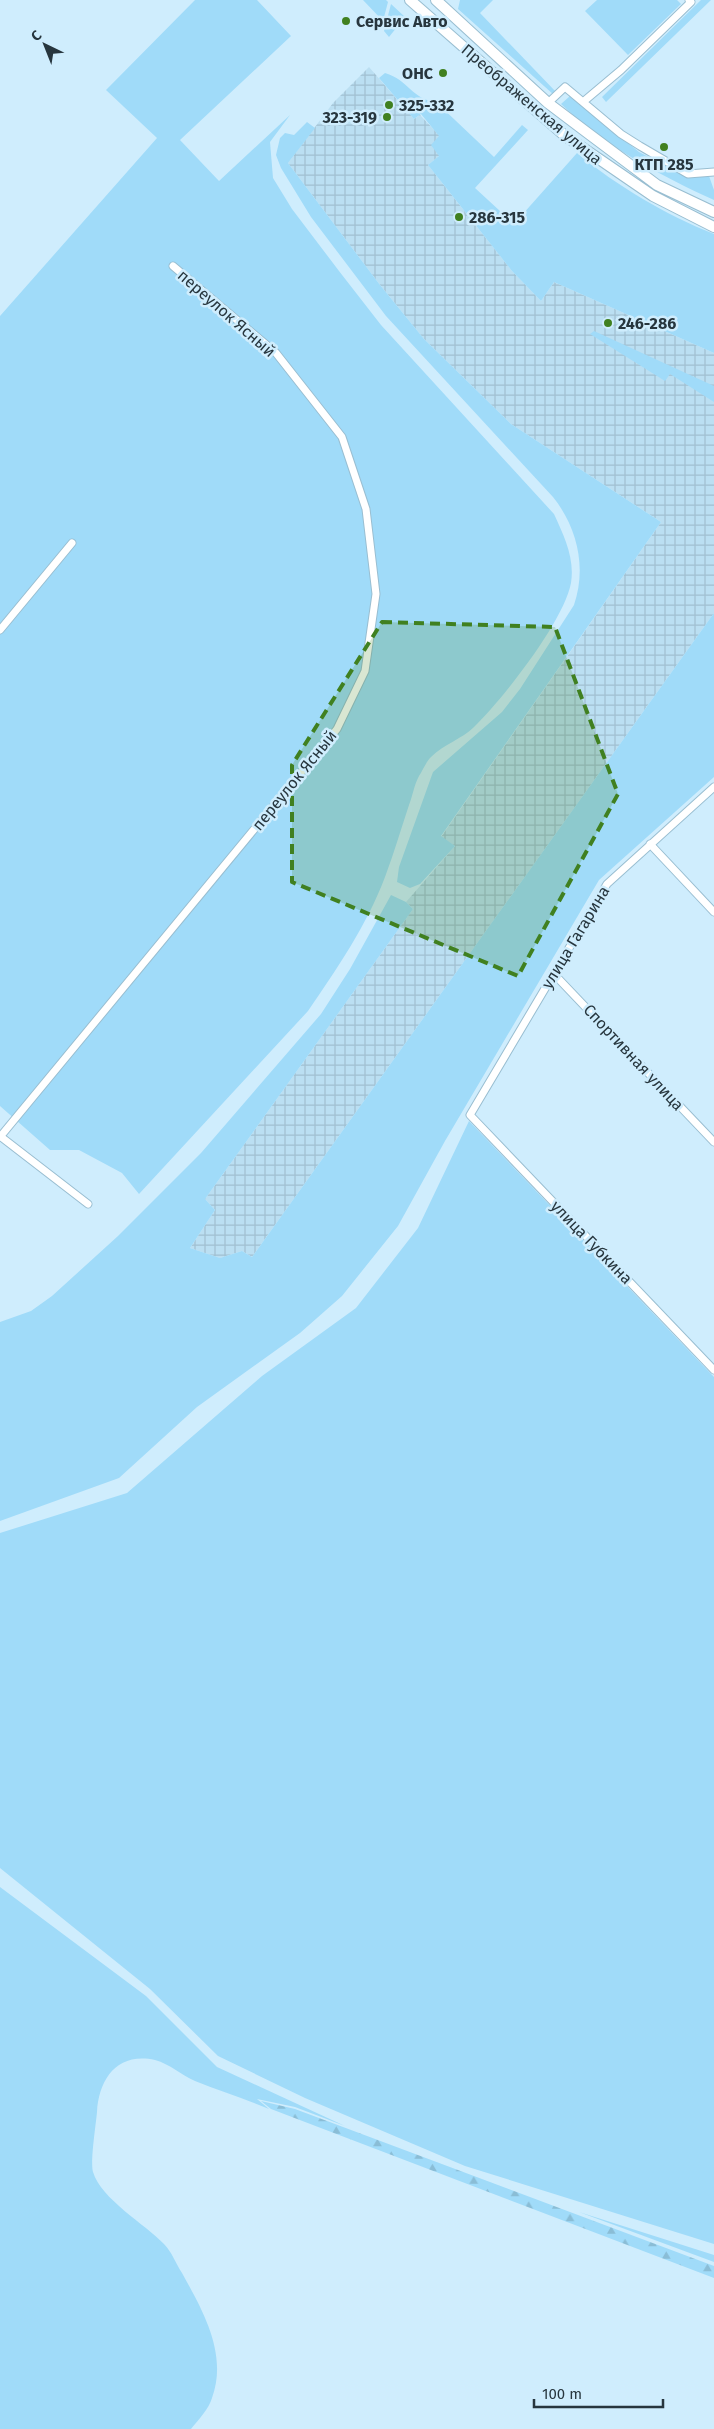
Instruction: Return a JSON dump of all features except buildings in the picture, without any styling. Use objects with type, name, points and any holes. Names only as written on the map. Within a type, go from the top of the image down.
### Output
[{"type":"main road","name":"Преображенская улица","points":[[410,0],[564,135],[653,196],[714,227]]},
{"type":"main road","name":"Преображенская улица","points":[[436,0],[548,103],[657,185],[714,212]]},
{"type":"main road","points":[[423,13],[436,0]]},
{"type":"street","points":[[583,102],[642,50],[691,2],[689,0]]},
{"type":"street","name":"Преображенская улица","points":[[548,103],[566,87],[620,134],[688,174],[714,172]]},
{"type":"street","name":"переулок Ясный","points":[[0,1136],[337,729],[365,672],[376,594],[366,509],[342,437],[276,353],[174,266]]},
{"type":"street","points":[[0,630],[72,543]]},
{"type":"street","name":"улица Гагарина","points":[[470,1115],[553,972],[607,884],[714,786]]},
{"type":"street","points":[[650,844],[714,912]]},
{"type":"street","name":"Спортивная улица","points":[[553,972],[714,1142]]},
{"type":"street","name":"улица Губкина","points":[[470,1115],[714,1370]]},
{"type":"street","points":[[0,1136],[88,1204]]},
{"type":"highlighted area","points":[[382,622],[555,627],[618,794],[518,976],[292,882],[292,765]]},
{"type":"shaded area","points":[[369,67],[414,119],[420,115],[440,136],[439,156],[428,165],[512,271],[541,301],[554,282],[714,353],[714,613],[252,1257],[242,1251],[220,1258],[190,1248],[215,1210],[205,1199],[413,909],[406,902],[455,846],[441,837],[661,522],[511,424],[424,339],[380,285],[288,163],[333,103]]},
{"type":"green space","points":[[195,0],[257,0],[291,36],[180,140],[219,181],[290,115],[270,142],[273,178],[292,209],[381,325],[554,514],[568,547],[572,574],[566,599],[557,618],[516,679],[474,727],[436,752],[426,764],[416,783],[378,895],[360,930],[308,1011],[139,1194],[122,1173],[79,1150],[50,1150],[0,1106],[0,316],[157,138],[106,90]]},
{"type":"green space","points":[[363,0],[386,0],[388,2],[383,21]]},
{"type":"green space","points":[[460,0],[493,0],[480,13],[557,93],[554,95],[458,9]]},
{"type":"green space","points":[[597,0],[677,0],[681,4],[628,55],[585,11]]},
{"type":"green space","points":[[701,0],[711,0],[606,102],[602,97]]},
{"type":"green space","points":[[391,4],[405,17],[389,37],[384,31]]},
{"type":"green space","points":[[385,73],[400,80],[421,97],[436,102],[494,157],[522,125],[528,130],[475,188],[514,224],[577,153],[642,199],[714,234],[714,353],[554,282],[541,301],[512,271],[428,165],[439,156],[431,145],[439,136],[421,114],[414,119],[379,78]]},
{"type":"green space","points":[[570,96],[639,152],[688,178],[709,176],[714,190],[714,200],[653,170],[596,133],[561,104]]},
{"type":"green space","points":[[307,122],[315,128],[288,163],[380,285],[424,339],[511,424],[661,522],[441,836],[455,846],[420,884],[410,888],[397,882],[399,867],[433,772],[502,712],[520,689],[574,605],[580,576],[579,562],[574,534],[553,497],[386,316],[311,217],[281,168],[276,155],[280,138],[285,133],[294,135]]},
{"type":"green space","points":[[594,331],[714,386],[714,402],[670,374],[665,381],[590,334]]},
{"type":"green space","points":[[714,613],[714,777],[599,880],[445,1141],[398,1226],[342,1296],[300,1333],[197,1407],[119,1478],[0,1521],[0,1322],[31,1311],[52,1296],[118,1236],[201,1153],[321,1014],[350,969],[391,895],[406,902],[413,909],[205,1199],[215,1210],[190,1248],[220,1258],[242,1251],[252,1257]]},
{"type":"green space","points":[[469,1121],[714,1377],[714,2244],[465,2166],[305,2098],[218,2056],[150,1989],[0,1868],[0,1533],[127,1493],[262,1376],[356,1308],[418,1228]]},
{"type":"green space","points":[[0,1887],[146,1996],[217,2067],[345,2126],[295,2107],[257,2099],[269,2109],[195,2081],[166,2064],[155,2060],[130,2060],[120,2064],[106,2079],[99,2100],[93,2152],[93,2172],[105,2192],[124,2211],[156,2236],[169,2251],[198,2302],[211,2333],[215,2349],[217,2365],[216,2382],[211,2402],[191,2429],[0,2429]]},
{"type":"green space","points":[[261,2101],[295,2109],[714,2266],[714,2278],[271,2109]]},
{"type":"green space","points":[[579,2212],[714,2255],[714,2262]]},
{"type":"place","name":"Сервис Авто","points":[[346,21]]},
{"type":"place","name":"ОНС","points":[[443,73]]},
{"type":"place","name":"325-332","points":[[389,105]]},
{"type":"place","name":"323-319","points":[[387,117]]},
{"type":"place","name":"КТП 285","points":[[664,147]]},
{"type":"place","name":"286-315","points":[[459,217]]},
{"type":"place","name":"246-286","points":[[608,323]]}]
